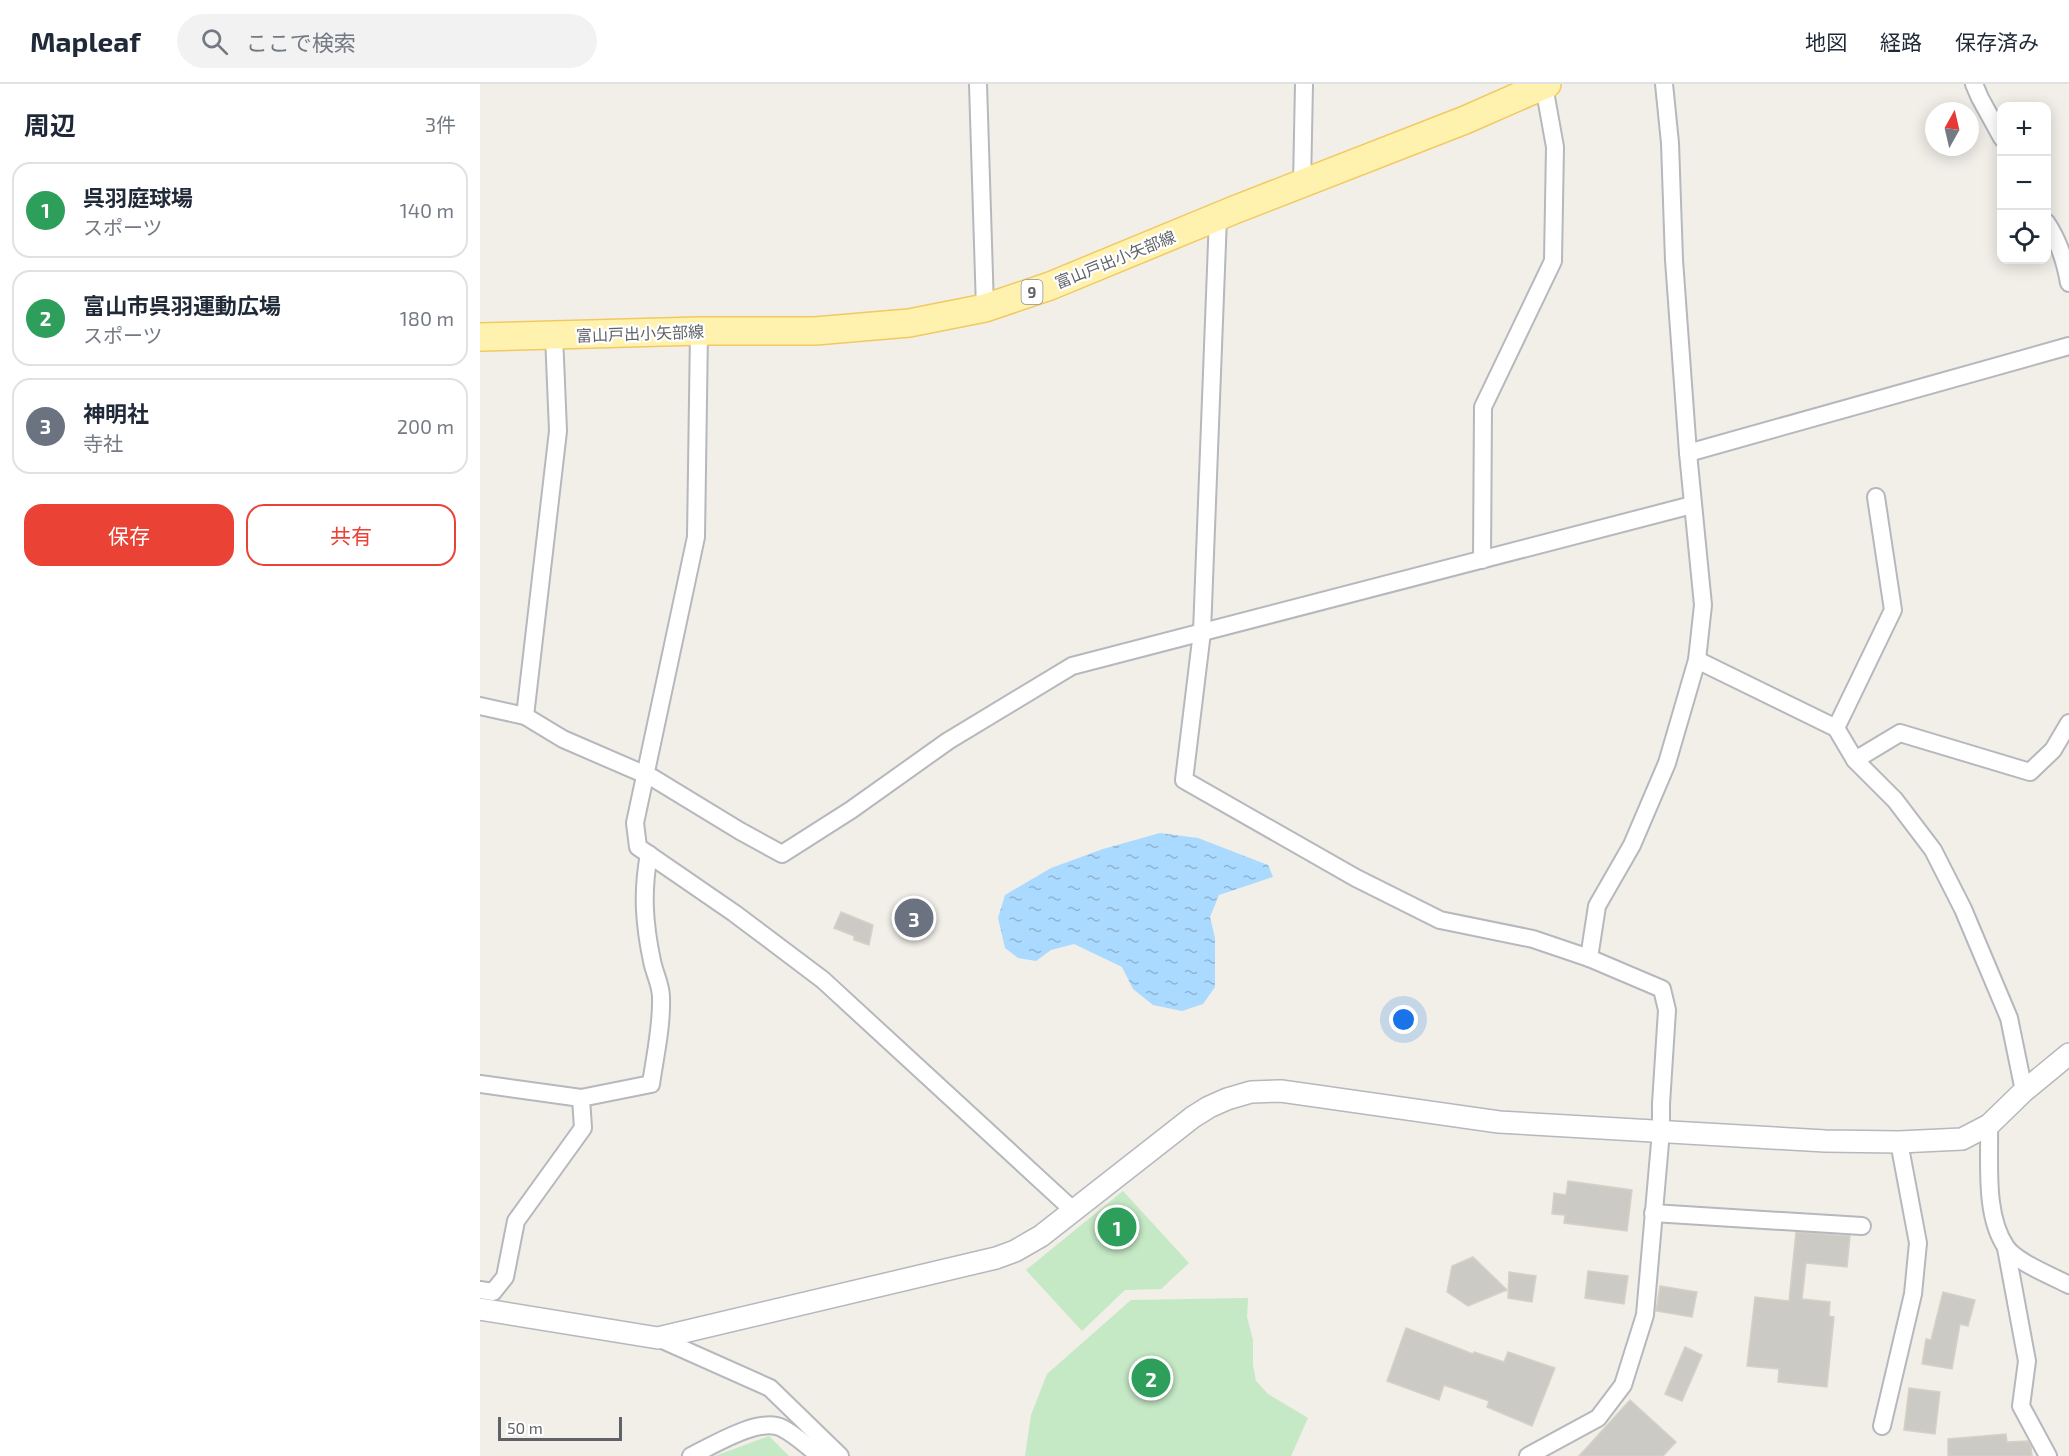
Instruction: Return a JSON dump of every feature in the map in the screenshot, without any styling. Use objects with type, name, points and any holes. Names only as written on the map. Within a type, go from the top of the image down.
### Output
[{"type":"main road","name":"富山戸出小矢部線","points":[[480,337],[699,331],[815,331],[909,323],[985,308],[1050,286],[1465,120],[1545,85]]},
{"type":"street","points":[[978,84],[985,308]]},
{"type":"street","points":[[1302,185],[1304,84]]},
{"type":"street","points":[[1589,958],[1597,906],[1632,845],[1667,763],[1697,660],[1703,605],[1688,453],[1674,260],[1670,143],[1664,84]]},
{"type":"street","points":[[1974,84],[1997,130]]},
{"type":"street","points":[[1482,560],[1483,407],[1553,261],[1555,147],[1545,85]]},
{"type":"street","points":[[1218,217],[1202,632],[1184,780],[1356,878],[1440,920],[1533,939],[1589,958],[1662,989],[1667,1010],[1661,1131],[1645,1315],[1623,1385],[1598,1418],[1528,1456]]},
{"type":"street","points":[[2051,229],[2056,236],[2066,264],[2069,283]]},
{"type":"street","points":[[699,331],[696,537],[634,823],[638,847],[734,913],[823,980],[1074,1211]]},
{"type":"street","points":[[525,716],[558,431],[554,335]]},
{"type":"street","points":[[1688,453],[2069,346]]},
{"type":"street","points":[[1836,728],[1893,610],[1876,497]]},
{"type":"street","points":[[480,706],[525,716],[563,739],[645,775],[782,854],[851,810],[948,741],[1072,666],[1692,506]]},
{"type":"street","points":[[1697,660],[1836,728],[1855,759],[1895,800],[1933,850],[1963,909],[2009,1018],[2024,1090]]},
{"type":"street","points":[[1855,759],[1900,733],[2030,772],[2053,750],[2069,723]]},
{"type":"street","points":[[480,1084],[581,1098],[651,1084],[658,1040],[661,994],[653,968],[644,918],[645,877],[649,854]]},
{"type":"street","points":[[658,1338],[996,1258],[1015,1251],[1041,1236],[1193,1117],[1227,1099],[1251,1092],[1281,1091],[1499,1122],[1825,1141],[1899,1142],[1962,1139],[1989,1125],[2024,1090],[2069,1054]]},
{"type":"street","points":[[480,1290],[493,1292],[504,1277],[516,1221],[583,1128],[581,1098]]},
{"type":"street","points":[[1989,1125],[1992,1216],[2006,1248],[2027,1361],[2021,1406],[2048,1456]]},
{"type":"street","points":[[1881,1426],[1913,1294],[1917,1243],[1899,1142]]},
{"type":"street","points":[[1653,1213],[1862,1226]]},
{"type":"street","points":[[2006,1248],[2018,1258],[2069,1285]]},
{"type":"street","points":[[480,1309],[658,1338],[770,1388],[840,1456]]},
{"type":"street","points":[[691,1456],[754,1426],[771,1424],[782,1427],[820,1456]]},
{"type":"green space","points":[[1123,1191],[1189,1263],[1161,1289],[1125,1290],[1082,1331],[1026,1270]]},
{"type":"green space","points":[[1248,1298],[1247,1317],[1253,1340],[1253,1365],[1256,1381],[1268,1394],[1308,1418],[1291,1456],[1025,1456],[1031,1415],[1047,1374],[1131,1300]]},
{"type":"green space","points":[[769,1436],[789,1456],[715,1456]]},
{"type":"water","points":[[1160,833],[1198,838],[1268,865],[1273,877],[1219,895],[1210,917],[1215,938],[1215,987],[1203,1004],[1182,1011],[1153,1005],[1133,989],[1122,967],[1074,944],[1051,950],[1036,961],[1018,958],[1005,948],[998,918],[1005,895],[1051,868],[1103,849]]},
{"type":"building","points":[[908,904],[929,914],[923,926],[903,915]]},
{"type":"building","points":[[841,912],[873,925],[869,945],[854,940],[854,936],[834,928]]},
{"type":"building","points":[[1568,1181],[1632,1190],[1627,1231],[1564,1223],[1565,1215],[1552,1214],[1554,1193],[1566,1195]]},
{"type":"building","points":[[1796,1232],[1850,1236],[1847,1267],[1806,1263],[1802,1299],[1830,1302],[1829,1316],[1834,1317],[1827,1387],[1778,1382],[1779,1369],[1747,1366],[1755,1297],[1789,1301]]},
{"type":"building","points":[[1473,1257],[1507,1290],[1468,1306],[1447,1292],[1452,1266]]},
{"type":"building","points":[[1588,1271],[1628,1276],[1624,1304],[1585,1298]]},
{"type":"building","points":[[1509,1272],[1536,1276],[1532,1302],[1508,1298]]},
{"type":"building","points":[[1660,1286],[1697,1292],[1692,1317],[1656,1311]]},
{"type":"building","points":[[1943,1292],[1975,1300],[1968,1326],[1960,1324],[1952,1369],[1922,1364],[1926,1339],[1931,1340]]},
{"type":"building","points":[[1406,1328],[1473,1354],[1474,1352],[1504,1362],[1508,1352],[1555,1368],[1532,1426],[1487,1407],[1489,1401],[1444,1385],[1439,1400],[1387,1381]]},
{"type":"building","points":[[1685,1347],[1702,1355],[1682,1401],[1665,1394]]},
{"type":"building","points":[[1909,1388],[1940,1392],[1935,1434],[1904,1430]]},
{"type":"building","points":[[1630,1400],[1676,1442],[1663,1456],[1579,1456]]},
{"type":"building","points":[[2006,1434],[2007,1442],[2028,1441],[2032,1456],[1948,1456],[1948,1439]]},
{"type":"place","name":"神明社","points":[[914,918]]},
{"type":"place","name":"呉羽庭球場","points":[[1117,1227]]},
{"type":"place","name":"富山市呉羽運動広場","points":[[1151,1378]]}]
